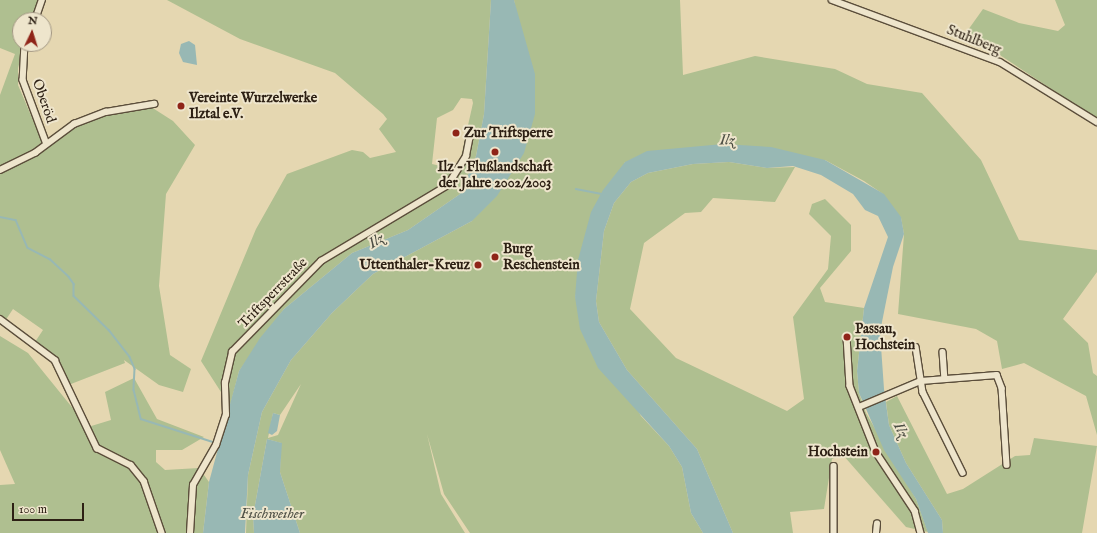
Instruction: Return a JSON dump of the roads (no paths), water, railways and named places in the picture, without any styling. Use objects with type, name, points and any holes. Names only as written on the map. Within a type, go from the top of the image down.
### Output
[{"type":"street","points":[[38,12],[42,0]]},
{"type":"street","name":"Stuhlberg","points":[[832,0],[1000,62],[1097,122]]},
{"type":"street","name":"Oberöd","points":[[25,52],[23,80],[46,142]]},
{"type":"street","points":[[0,170],[32,155],[65,128],[106,112],[154,104]]},
{"type":"street","name":"Triftsperrstraße","points":[[190,533],[193,485],[216,445],[226,415],[225,383],[232,352],[320,261],[448,185],[463,162],[470,135]]},
{"type":"street","points":[[0,319],[55,360],[97,448],[131,466],[144,480],[162,533]]},
{"type":"street","points":[[847,337],[850,386],[861,406],[881,460],[915,511],[921,533]]},
{"type":"street","points":[[916,347],[921,382],[928,405],[963,473]]},
{"type":"street","points":[[943,352],[945,378]]},
{"type":"street","points":[[861,406],[892,392],[921,382],[945,378],[997,375],[1002,388],[1006,465]]},
{"type":"street","points":[[834,466],[834,533]]},
{"type":"street","points":[[876,533],[877,524]]},
{"type":"water","points":[[491,0],[514,0],[535,74],[535,114],[524,153],[497,196],[472,221],[373,274],[332,313],[291,360],[262,412],[248,475],[245,533],[203,533],[209,482],[239,371],[260,338],[284,309],[352,253],[408,230],[460,194],[476,156],[484,114]]},
{"type":"water","points":[[189,41],[195,45],[197,65],[183,62],[179,53],[181,44]]},
{"type":"water","points":[[723,144],[771,147],[825,160],[884,194],[901,217],[904,234],[893,267],[880,332],[884,389],[889,425],[906,463],[942,520],[943,533],[928,533],[916,499],[884,450],[859,393],[857,371],[864,308],[888,237],[878,216],[865,210],[853,194],[821,175],[793,166],[767,168],[729,162],[693,164],[648,173],[631,182],[614,203],[604,231],[596,301],[599,322],[627,370],[697,449],[733,533],[703,533],[691,513],[682,467],[669,446],[598,368],[580,329],[575,297],[578,260],[591,212],[603,190],[625,162],[647,151]]},
{"type":"water","points":[[273,413],[280,415],[277,431],[272,435],[268,433]]},
{"type":"water","name":"Fischweiher","points":[[267,439],[282,443],[280,472],[300,533],[254,533],[253,516]]},
{"type":"waterway","points":[[576,189],[602,194]]},
{"type":"waterway","points":[[0,217],[16,220],[28,248],[50,259],[69,277],[74,284],[74,296],[109,330],[130,357],[135,369],[134,390],[141,419],[213,442]]},
{"type":"place","name":"Vereinte Wurzelwerke Ilztal e.V.","points":[[181,106]]},
{"type":"place","name":"Zur Triftsperre","points":[[456,133]]},
{"type":"place","name":"Ilz - Flußlandschaft der Jahre 2002/2003","points":[[495,152]]},
{"type":"place","name":"Burg Reschenstein","points":[[495,257]]},
{"type":"place","name":"Uttenthaler-Kreuz","points":[[478,265]]},
{"type":"place","name":"Passau, Hochstein","points":[[847,337]]},
{"type":"place","name":"Hochstein","points":[[876,452]]},
{"type":"water label","name":"Ilz","points":[[727,140]]},
{"type":"water label","name":"Ilz","points":[[376,241]]},
{"type":"water label","name":"Ilz","points":[[901,430]]}]
